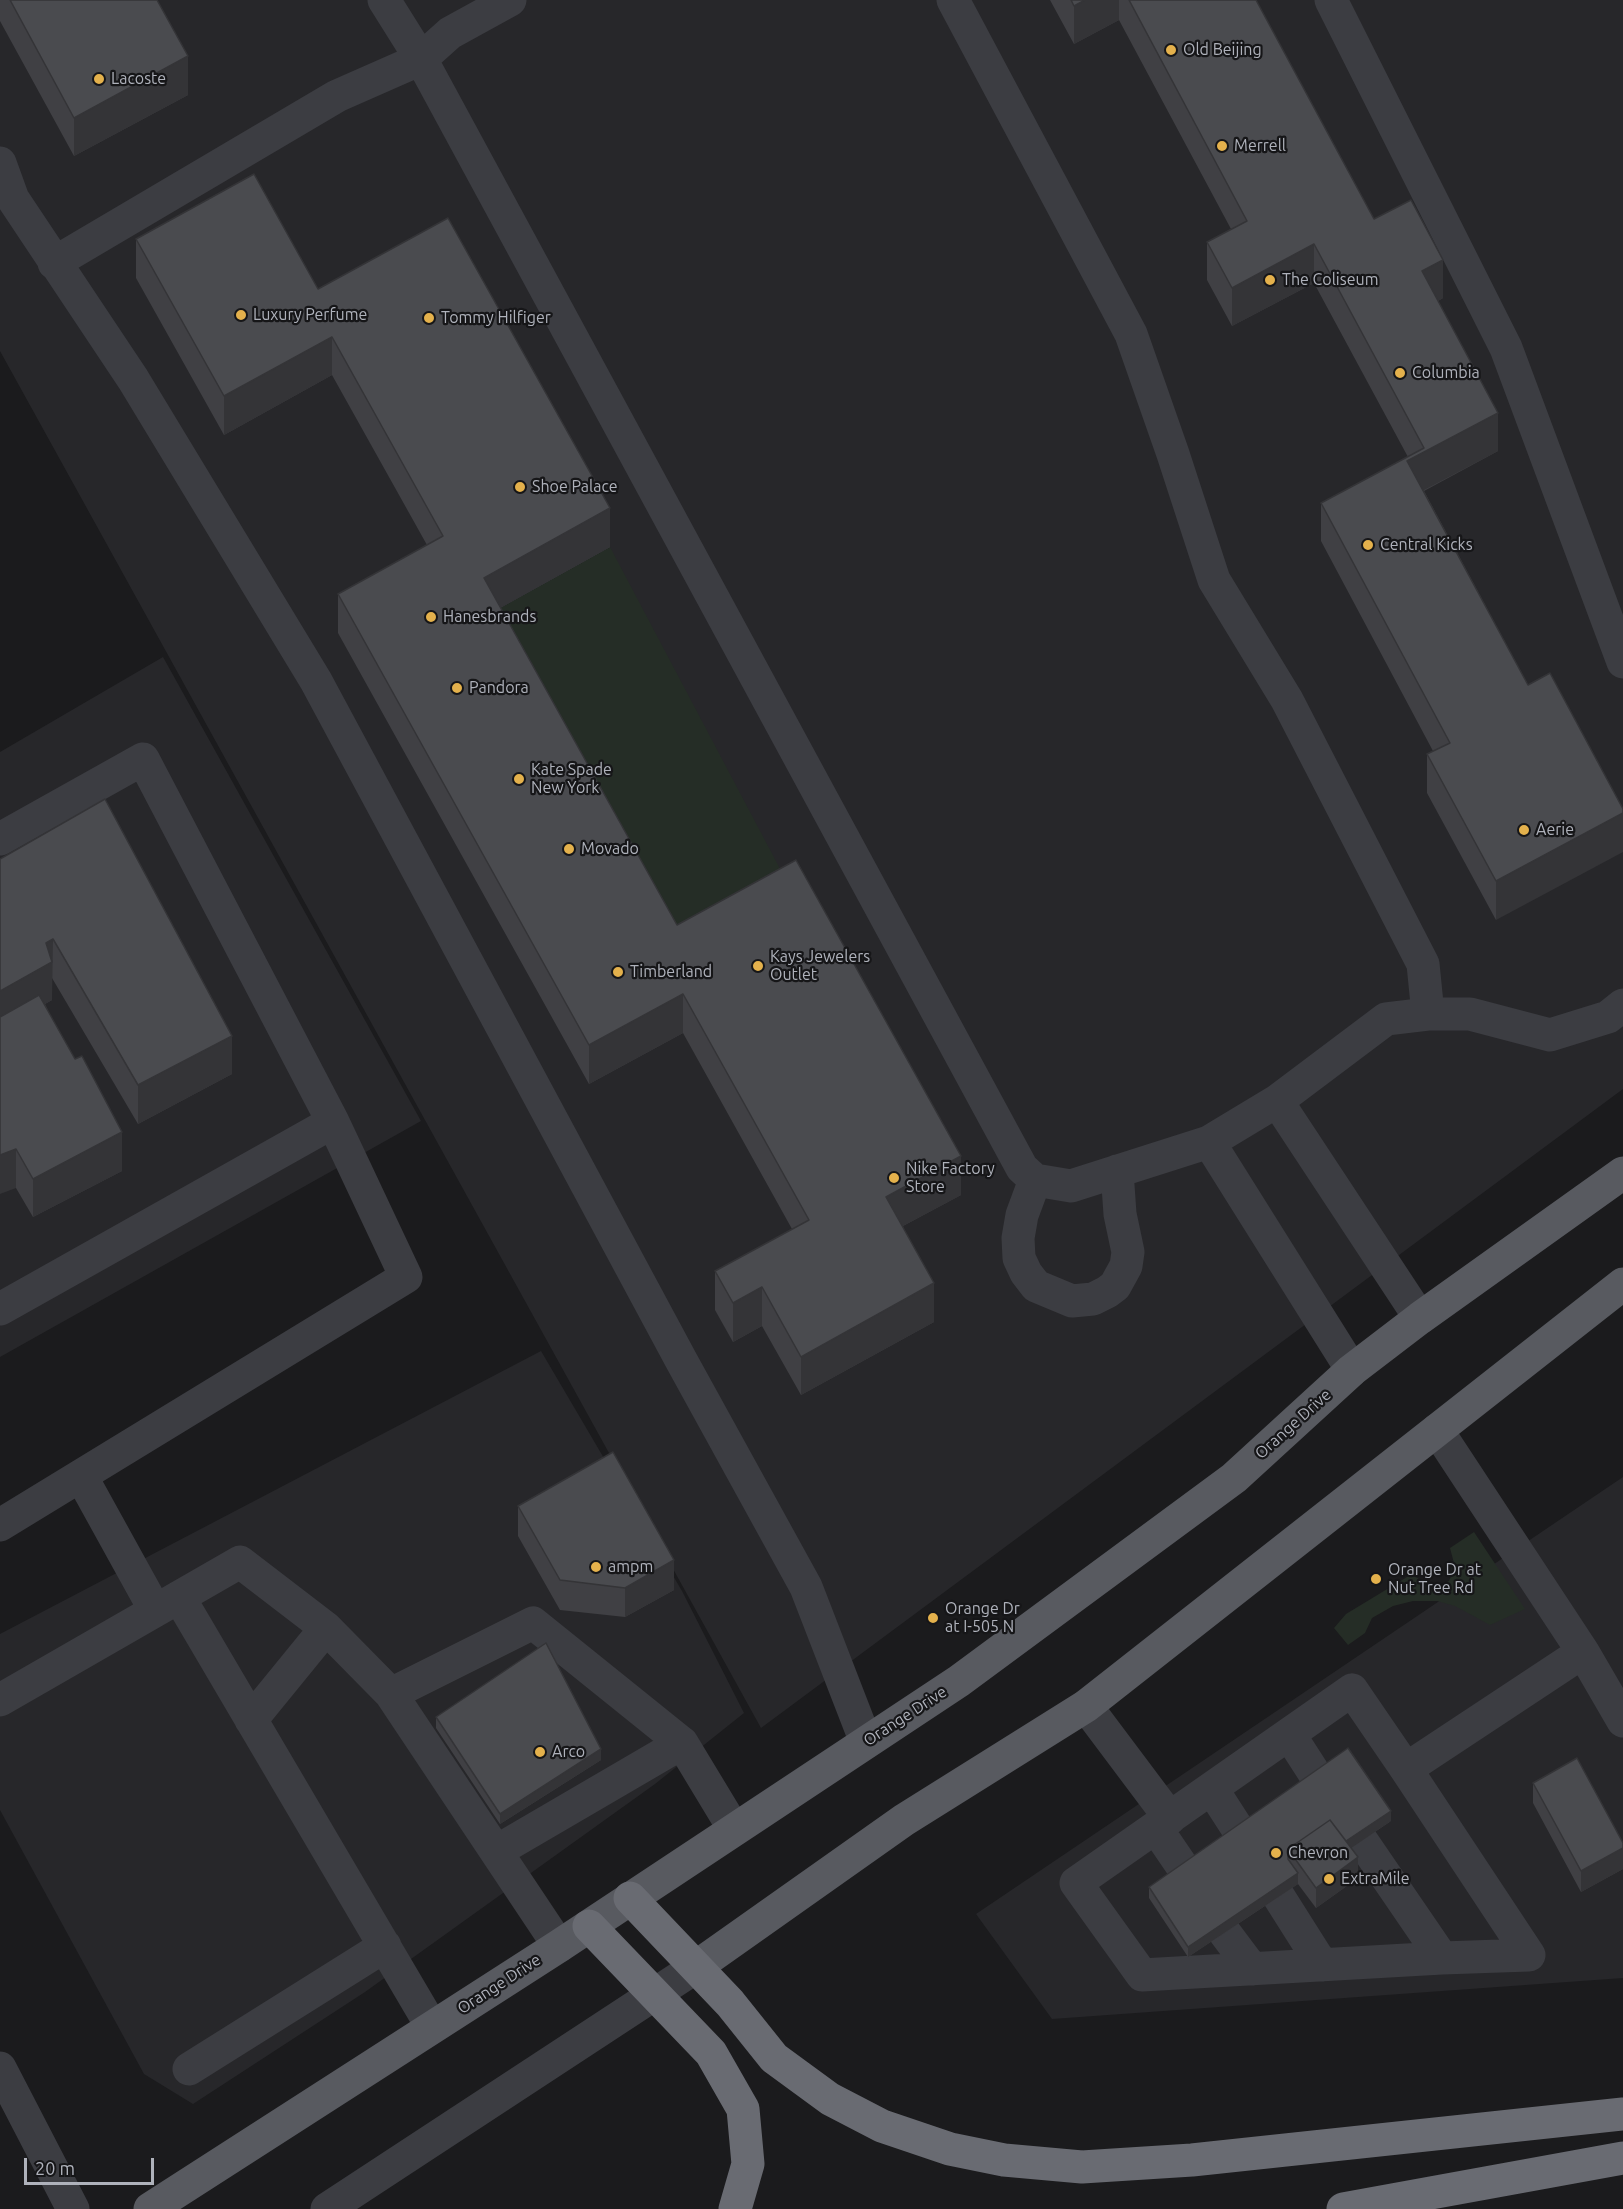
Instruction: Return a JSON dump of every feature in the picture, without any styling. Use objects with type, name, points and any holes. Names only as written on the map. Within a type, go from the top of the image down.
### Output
[{"type":"highway","points":[[630,1898],[730,2003],[774,2058],[830,2099],[882,2126],[950,2149],[1004,2160],[1082,2167],[1192,2160],[1623,2114]]},
{"type":"highway","points":[[589,1926],[711,2053],[743,2109],[748,2164],[735,2209]]},
{"type":"highway","points":[[1342,2209],[1623,2158]]},
{"type":"main road","name":"Orange Drive","points":[[150,2209],[559,1946],[959,1681],[1234,1478],[1352,1370],[1420,1318],[1623,1173]]},
{"type":"main road","points":[[696,1967],[904,1820],[1086,1706],[1623,1284]]},
{"type":"street","points":[[384,0],[421,59],[1022,1168],[1035,1180],[1071,1186],[1209,1143],[1277,1101],[1386,1019],[1428,1014],[1470,1014],[1550,1035],[1608,1017],[1623,1005]]},
{"type":"street","points":[[54,263],[337,96],[421,59],[450,33],[510,0]]},
{"type":"street","points":[[953,0],[1131,334],[1214,580],[1287,700],[1423,964],[1428,1014]]},
{"type":"street","points":[[1331,0],[1506,348],[1623,662]]},
{"type":"street","points":[[0,163],[14,199],[133,380],[316,681],[681,1360],[806,1587],[866,1742]]},
{"type":"street","points":[[0,839],[143,759],[333,1122],[406,1277],[0,1525]]},
{"type":"street","points":[[1277,1101],[1420,1318]]},
{"type":"street","points":[[0,1309],[333,1122]]},
{"type":"street","points":[[1209,1143],[1352,1370]]},
{"type":"street","points":[[1035,1180],[1022,1215],[1018,1238],[1019,1258],[1026,1274],[1036,1286],[1072,1301],[1093,1299],[1115,1286],[1126,1266],[1128,1252],[1120,1214],[1118,1171]]},
{"type":"street","points":[[1437,1430],[1583,1652],[1623,1721]]},
{"type":"street","points":[[81,1476],[167,1604],[251,1720],[432,2027]]},
{"type":"street","points":[[0,1700],[240,1562],[326,1628],[391,1694],[559,1946]]},
{"type":"street","points":[[391,1694],[533,1623],[682,1743],[734,1830]]},
{"type":"street","points":[[251,1720],[326,1628]]},
{"type":"street","points":[[1406,1769],[1583,1652]]},
{"type":"street","points":[[1352,1690],[1406,1769],[1529,1955],[1142,1975],[1076,1883],[1352,1690]]},
{"type":"street","points":[[1086,1706],[1163,1823],[1186,1872]]},
{"type":"street","points":[[1289,1734],[1318,1779]]},
{"type":"street","points":[[497,1851],[682,1743]]},
{"type":"street","points":[[1212,1789],[1241,1834]]},
{"type":"street","points":[[1362,1840],[1442,1958]]},
{"type":"street","points":[[1279,1897],[1322,1965]]},
{"type":"street","points":[[1225,1933],[1252,1969]]},
{"type":"street","points":[[189,2069],[385,1946]]},
{"type":"street","points":[[327,2209],[696,1967]]},
{"type":"street","points":[[0,2068],[73,2209]]},
{"type":"shaded area","points":[[0,0],[1623,0],[1623,1089],[761,1728],[0,351]]},
{"type":"shaded area","points":[[610,547],[796,899],[677,963],[484,617]]},
{"type":"shaded area","points":[[163,657],[421,1121],[0,1357],[0,752]]},
{"type":"shaded area","points":[[541,1351],[682,1591],[744,1713],[655,1784],[365,1992],[193,2104],[144,2074],[0,1810],[0,1634]]},
{"type":"shaded area","points":[[1623,1477],[1623,1978],[1052,2019],[976,1914]]},
{"type":"shaded area","points":[[1474,1532],[1525,1609],[1490,1625],[1455,1606],[1437,1601],[1413,1601],[1393,1606],[1372,1618],[1365,1633],[1348,1645],[1334,1628],[1346,1614],[1412,1574],[1423,1582],[1438,1586],[1449,1581],[1455,1567],[1450,1548]]},
{"type":"building","points":[[10,0],[157,0],[188,56],[74,118]]},
{"type":"building","points":[[1071,0],[1085,0],[1074,6]]},
{"type":"building","points":[[1129,0],[1256,0],[1374,219],[1411,200],[1443,260],[1422,271],[1498,413],[1407,461],[1528,685],[1550,673],[1623,809],[1623,813],[1496,881],[1427,754],[1450,743],[1321,503],[1424,448],[1314,244],[1232,288],[1207,242],[1247,221]]},
{"type":"building","points":[[254,174],[318,289],[448,218],[610,508],[484,578],[677,925],[796,860],[961,1156],[886,1197],[934,1283],[801,1357],[762,1287],[733,1303],[715,1271],[809,1220],[683,994],[589,1045],[338,594],[443,536],[332,337],[224,396],[136,239]]},
{"type":"building","points":[[105,799],[232,1036],[138,1085],[53,939],[46,943],[52,962],[0,991],[0,859]]},
{"type":"building","points":[[39,995],[75,1059],[82,1056],[122,1132],[33,1179],[16,1149],[0,1155],[0,1017]]},
{"type":"building","points":[[613,1452],[674,1560],[625,1588],[560,1580],[518,1506]]},
{"type":"building","points":[[546,1643],[601,1749],[500,1814],[436,1717]]},
{"type":"building","points":[[1348,1748],[1391,1811],[1346,1841],[1330,1820],[1288,1849],[1288,1859],[1298,1873],[1188,1947],[1149,1887]]},
{"type":"building","points":[[1577,1758],[1623,1843],[1623,1848],[1581,1871],[1533,1783]]},
{"type":"building","points":[[1330,1820],[1358,1857],[1316,1888],[1288,1849]]},
{"type":"place","name":"Old Beijing","points":[[1171,50]]},
{"type":"place","name":"Lacoste","points":[[99,79]]},
{"type":"place","name":"Merrell","points":[[1222,146]]},
{"type":"place","name":"The Coliseum","points":[[1270,280]]},
{"type":"place","name":"Luxury Perfume","points":[[241,315]]},
{"type":"place","name":"Tommy Hilfiger","points":[[429,318]]},
{"type":"place","name":"Columbia","points":[[1400,373]]},
{"type":"place","name":"Shoe Palace","points":[[520,487]]},
{"type":"place","name":"Central Kicks","points":[[1368,545]]},
{"type":"place","name":"Hanesbrands","points":[[431,617]]},
{"type":"place","name":"Pandora","points":[[457,688]]},
{"type":"place","name":"Kate Spade New York","points":[[519,779]]},
{"type":"place","name":"Aerie","points":[[1524,830]]},
{"type":"place","name":"Movado","points":[[569,849]]},
{"type":"place","name":"Kays Jewelers Outlet","points":[[758,966]]},
{"type":"place","name":"Timberland","points":[[618,972]]},
{"type":"place","name":"Nike Factory Store","points":[[894,1178]]},
{"type":"place","name":"ampm","points":[[596,1567]]},
{"type":"place","name":"Orange Dr at Nut Tree Rd","points":[[1376,1579]]},
{"type":"place","name":"Orange Dr at I-505 N","points":[[933,1618]]},
{"type":"place","name":"Arco","points":[[540,1752]]},
{"type":"place","name":"Chevron","points":[[1276,1853]]},
{"type":"place","name":"ExtraMile","points":[[1329,1879]]}]
